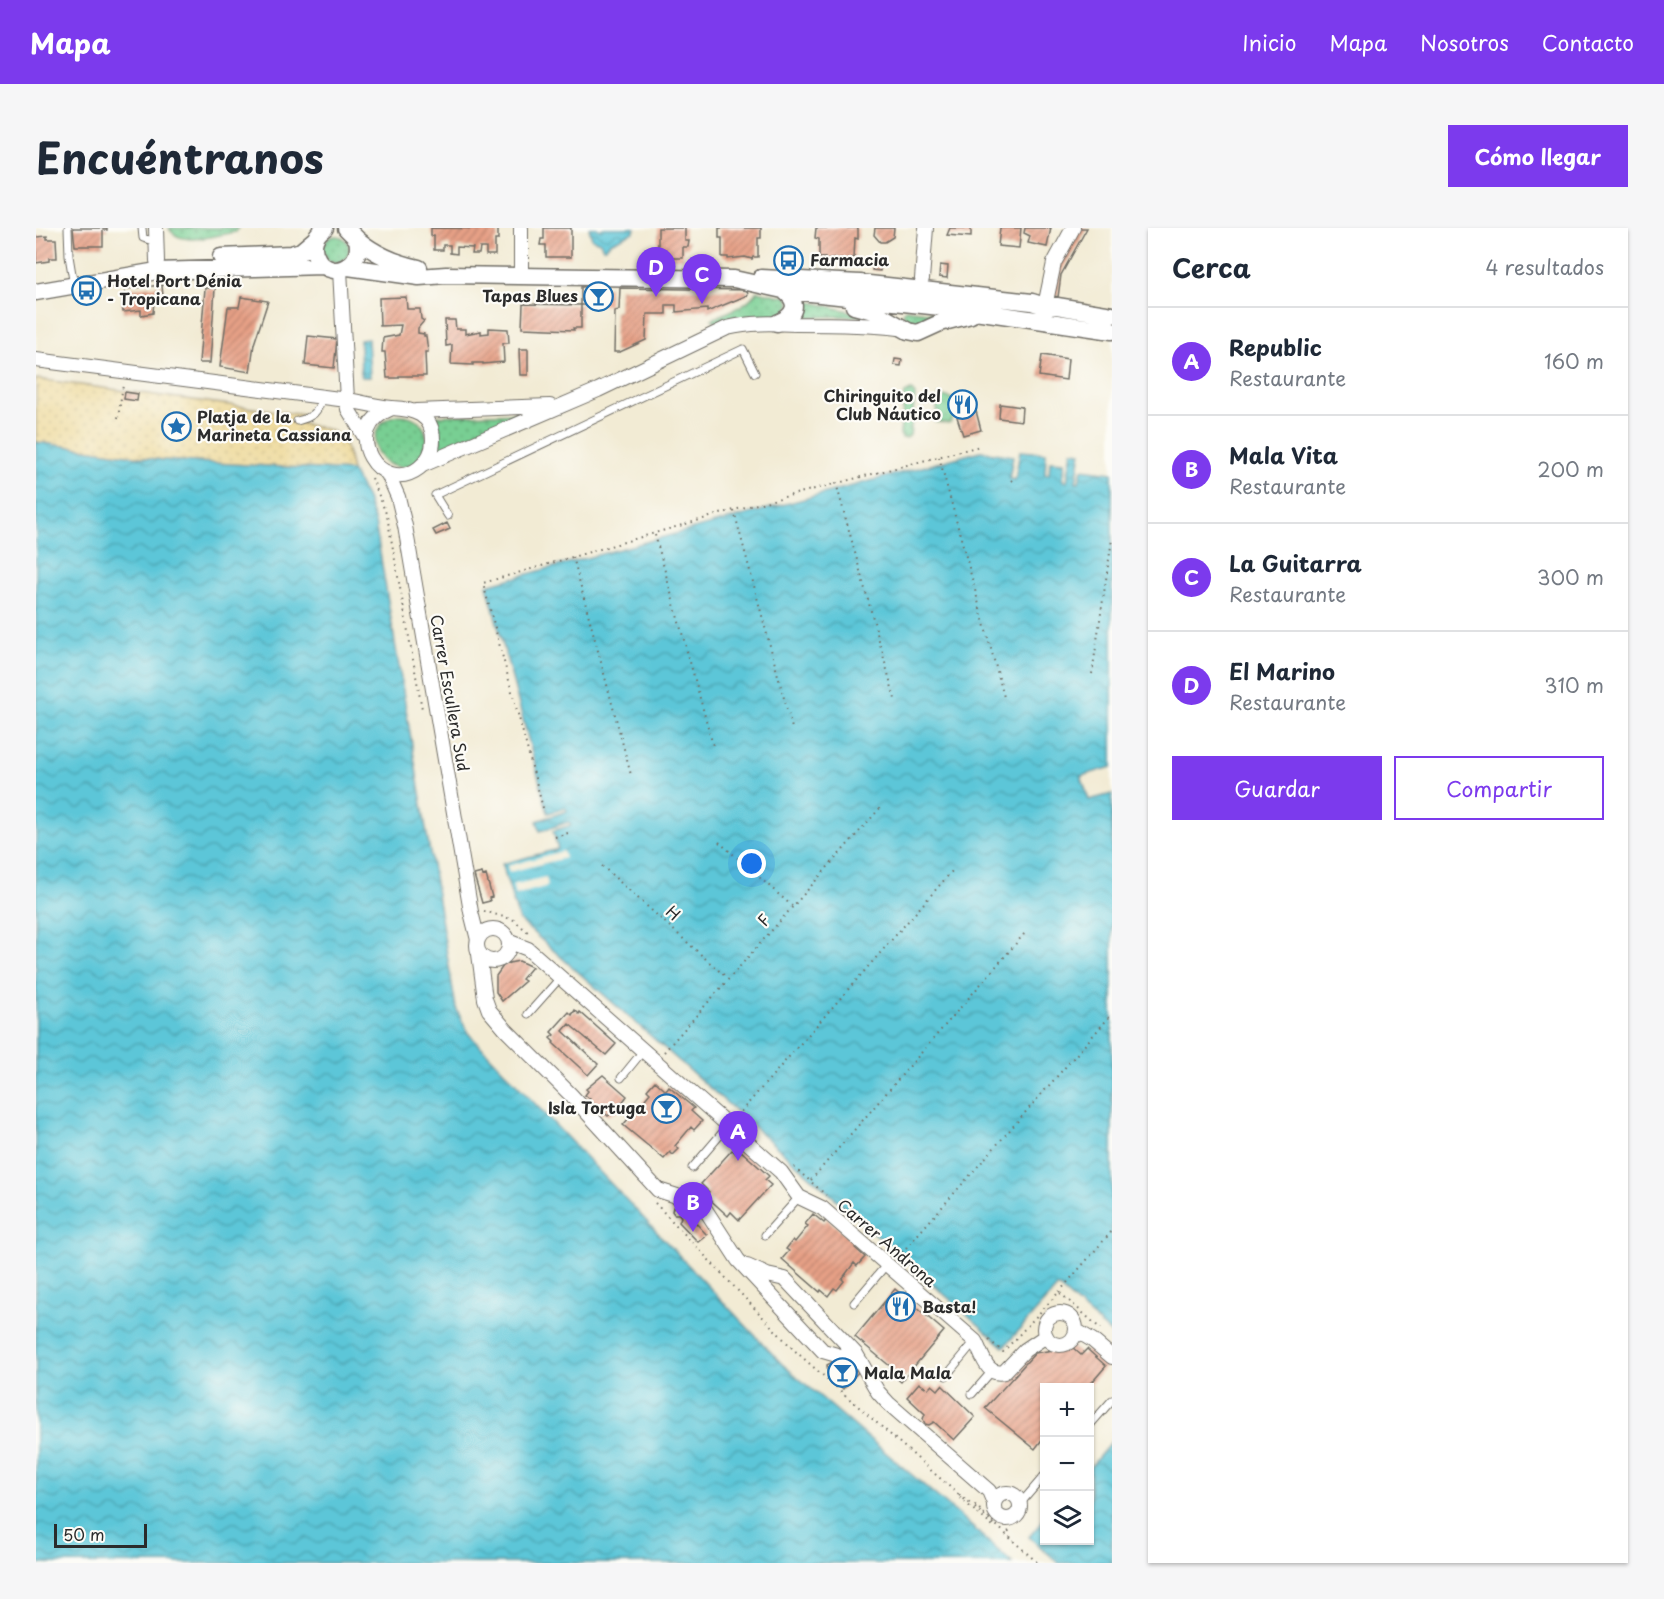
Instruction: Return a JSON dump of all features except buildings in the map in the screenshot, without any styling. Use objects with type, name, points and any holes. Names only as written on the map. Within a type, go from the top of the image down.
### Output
[{"type":"street","points":[[521,228],[521,276]]},
{"type":"street","points":[[926,228],[921,286],[938,307],[937,320],[933,325]]},
{"type":"street","points":[[1045,306],[1054,263],[1073,228]]},
{"type":"street","points":[[81,284],[120,270],[156,261],[291,254],[301,251],[320,231]]},
{"type":"street","points":[[320,231],[314,254],[322,266]]},
{"type":"street","points":[[350,231],[374,253],[446,275]]},
{"type":"street","points":[[350,231],[357,254],[344,268],[347,400],[348,409],[366,439]]},
{"type":"street","points":[[156,235],[156,261]]},
{"type":"street","points":[[36,292],[176,269],[322,266],[333,270],[344,268],[419,277],[446,275],[742,280],[788,278],[921,286],[1112,315]]},
{"type":"street","points":[[742,280],[860,307],[904,329]]},
{"type":"street","points":[[864,324],[884,317],[921,286]]},
{"type":"street","points":[[783,290],[938,307],[1112,331]]},
{"type":"street","points":[[777,323],[787,319],[794,310],[794,302],[783,290]]},
{"type":"street","points":[[900,303],[897,315],[904,329]]},
{"type":"street","points":[[424,464],[598,390],[727,328],[745,324],[777,323],[864,324],[918,333],[933,325],[963,316],[987,314]]},
{"type":"street","points":[[36,360],[347,400],[392,408]]},
{"type":"street","points":[[416,411],[424,417],[433,435],[430,455],[417,470],[407,474],[397,475],[387,472],[374,463],[366,447],[366,439],[368,428],[374,419],[382,412],[392,408],[400,407],[416,411],[558,406]]},
{"type":"street","name":"Carrer Escullera Sud","points":[[387,472],[398,497],[407,538],[470,894],[471,912],[479,947],[484,999],[489,1010],[650,1183],[658,1190],[699,1203],[705,1209],[738,1260],[823,1351],[861,1362]]},
{"type":"street","points":[[398,497],[407,474]]},
{"type":"street","name":"Carrer Escullera Sud","points":[[470,894],[480,918],[492,929]]},
{"type":"street","points":[[492,929],[501,931],[510,942],[508,952],[502,960],[497,962],[487,960],[479,947],[483,932],[492,929]]},
{"type":"street","name":"Carrer Androna","points":[[510,942],[528,949],[781,1172],[799,1197],[822,1208],[893,1260],[980,1339],[984,1361],[992,1371]]},
{"type":"street","points":[[489,1010],[487,986],[497,962]]},
{"type":"street","name":"Carrer Escullera Sud","points":[[738,1260],[754,1271],[785,1279],[856,1354],[878,1392],[888,1403],[995,1496]]},
{"type":"street","points":[[1058,1312],[1072,1317],[1077,1326],[1072,1341],[1063,1345],[1053,1344],[1046,1336],[1044,1326],[1046,1321],[1058,1312]]},
{"type":"street","points":[[1077,1331],[1112,1357]]},
{"type":"street","points":[[992,1371],[1004,1372],[1025,1350],[1046,1336]]},
{"type":"street","points":[[833,1354],[841,1348],[843,1341]]},
{"type":"street","points":[[1013,1494],[1020,1504],[1017,1515],[1005,1519],[995,1512],[995,1496],[1013,1494]]},
{"type":"lane","points":[[69,228],[70,270],[81,284]]},
{"type":"lane","points":[[142,228],[143,238],[156,235]]},
{"type":"lane","points":[[448,516],[435,495],[743,349],[755,373]]},
{"type":"lane","points":[[297,421],[312,417],[319,410],[322,397]]},
{"type":"lane","points":[[528,1014],[560,978]]},
{"type":"lane","points":[[621,1078],[643,1051]]},
{"type":"lane","points":[[692,1168],[728,1126]]},
{"type":"lane","points":[[765,1235],[799,1197]]},
{"type":"lane","points":[[854,1303],[893,1260]]},
{"type":"lane","points":[[946,1376],[980,1339]]},
{"type":"lane","points":[[972,1394],[992,1371]]},
{"type":"lane","points":[[1094,1420],[1112,1400]]},
{"type":"lane","points":[[1020,1504],[1040,1481]]},
{"type":"path","points":[[118,418],[123,385]]},
{"type":"path","points":[[543,808],[483,583],[734,510],[980,446]]},
{"type":"path","points":[[939,456],[1004,697]]},
{"type":"path","points":[[370,473],[387,516],[423,714]]},
{"type":"path","points":[[836,483],[895,699]]},
{"type":"path","points":[[734,510],[792,728]]},
{"type":"path","points":[[655,534],[714,749]]},
{"type":"path","points":[[1092,674],[1112,539]]},
{"type":"path","points":[[573,557],[632,774]]},
{"type":"path","name":"F","points":[[666,1050],[881,807]]},
{"type":"path","points":[[555,837],[571,832]]},
{"type":"path","points":[[718,842],[792,906]]},
{"type":"path","name":"H","points":[[602,866],[728,978]]},
{"type":"path","points":[[738,1115],[953,870]]},
{"type":"path","points":[[479,906],[486,913],[506,916],[514,920],[531,936]]},
{"type":"path","points":[[810,1181],[1025,933]]},
{"type":"path","points":[[893,1260],[1112,1014]]},
{"type":"path","points":[[794,1166],[828,1196]]},
{"type":"path","points":[[651,1199],[794,1350],[995,1525],[993,1527],[959,1495]]},
{"type":"path","points":[[980,1339],[1003,1352],[1112,1231]]},
{"type":"path","points":[[1059,1292],[1103,1331]]},
{"type":"path","points":[[973,1506],[975,1505],[1038,1563]]},
{"type":"path","points":[[1005,1519],[1011,1539]]},
{"type":"green space","points":[[169,228],[238,228],[236,232],[190,239],[174,234]]},
{"type":"green space","points":[[336,236],[345,240],[349,249],[345,258],[336,262],[327,258],[323,249],[327,240]]},
{"type":"green space","points":[[757,291],[787,297],[790,303],[783,316],[750,317],[719,324],[712,319],[743,305]]},
{"type":"green space","points":[[802,300],[870,316],[800,317],[803,309]]},
{"type":"green space","points":[[905,309],[934,313],[934,317],[921,328],[908,323],[903,313]]},
{"type":"green space","points":[[911,390],[915,395],[910,435],[902,438],[900,434],[905,393]]},
{"type":"green space","points":[[939,395],[954,399],[954,407],[957,411],[950,423],[935,422]]},
{"type":"green space","points":[[523,413],[439,450],[440,434],[432,416]]},
{"type":"green space","points":[[401,415],[411,417],[419,423],[425,431],[427,441],[425,451],[419,459],[411,465],[401,467],[391,465],[383,459],[377,451],[375,441],[377,431],[383,423],[391,417]]},
{"type":"sand","name":"Platja de la Marineta Cassiana","points":[[36,379],[305,415],[302,424],[325,429],[338,435],[346,448],[352,471],[162,460],[36,442]]},
{"type":"water","points":[[589,228],[600,230],[635,228],[634,232],[603,248],[600,242],[592,239]]},
{"type":"water","points":[[368,339],[370,377],[361,377],[360,340]]},
{"type":"water","points":[[36,442],[162,460],[352,471],[367,499],[375,523],[456,1008],[468,1033],[782,1364],[1012,1563],[36,1563]]},
{"type":"water","points":[[981,451],[1013,456],[1009,479],[1015,480],[1020,451],[1046,453],[1045,474],[1049,474],[1050,461],[1065,462],[1063,481],[1067,481],[1072,451],[1081,452],[1076,482],[1079,482],[1082,469],[1112,473],[1112,767],[1081,776],[1089,800],[1112,794],[1112,1334],[1058,1287],[1004,1347],[519,920],[502,864],[558,849],[553,831],[571,825],[569,822],[540,831],[537,821],[567,811],[566,808],[548,813],[487,585]]},
{"type":"water","points":[[1112,1441],[1112,1563],[1059,1563],[1029,1537],[1040,1524],[1040,1545],[1094,1545],[1094,1462]]},
{"type":"pier","points":[[563,851],[565,858],[509,872],[507,866]]},
{"type":"pier","points":[[546,877],[548,886],[516,895],[512,885]]},
{"type":"place","name":"Farmacia","points":[[789,260]]},
{"type":"place","name":"Hotel Port Dénia - Tropicana","points":[[86,290]]},
{"type":"place","name":"Tapas Blues","points":[[599,296]]},
{"type":"place","name":"El Marino","points":[[656,297]]},
{"type":"place","name":"La Guitarra","points":[[702,304]]},
{"type":"place","name":"Chiringuito del Club Náutico","points":[[962,405]]},
{"type":"place","name":"Platja de la Marineta Cassiana","points":[[176,426]]},
{"type":"place","name":"Isla Tortuga","points":[[667,1108]]},
{"type":"place","name":"Republic","points":[[738,1161]]},
{"type":"place","name":"Mala Vita","points":[[693,1232]]},
{"type":"place","name":"Basta!","points":[[901,1307]]},
{"type":"place","name":"Mala Mala","points":[[843,1373]]}]
